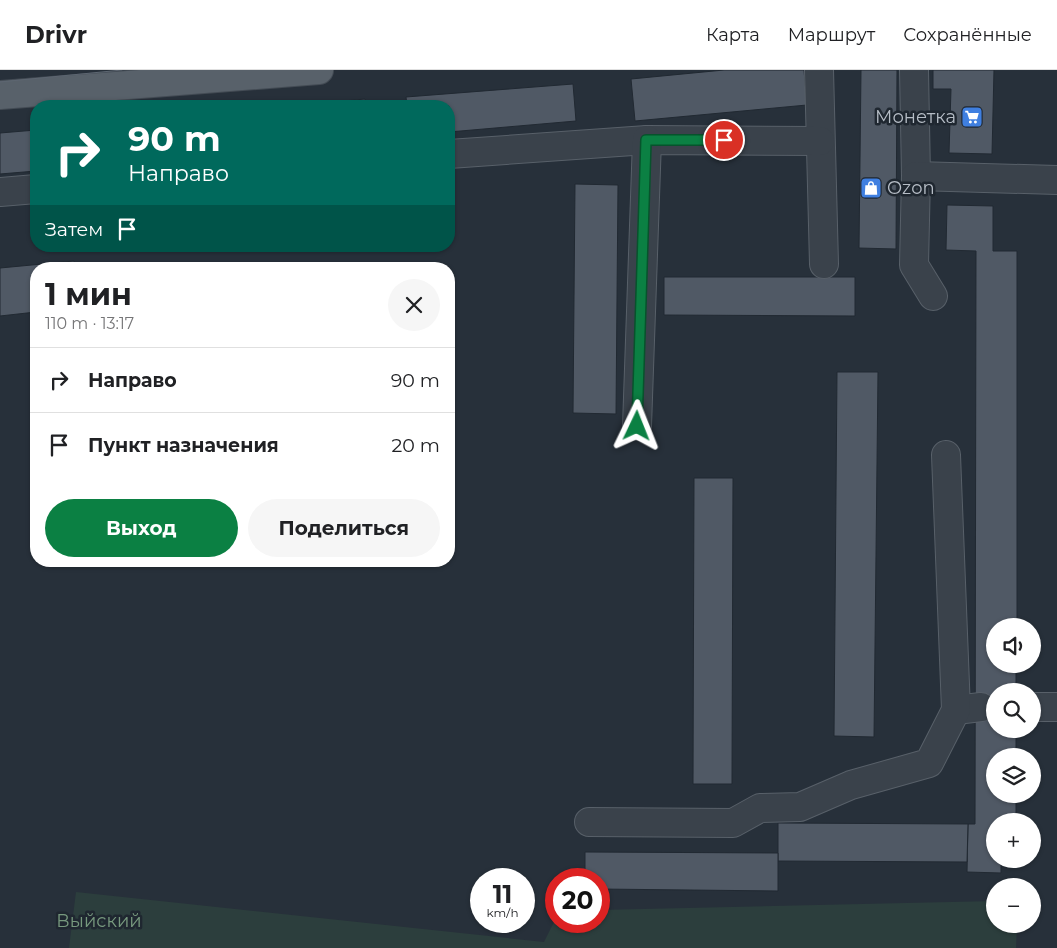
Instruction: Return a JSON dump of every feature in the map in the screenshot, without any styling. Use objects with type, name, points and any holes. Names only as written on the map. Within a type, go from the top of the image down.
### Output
[{"type":"main road","points":[[0,94],[319,70]]},
{"type":"lane","points":[[819,70],[824,264]]},
{"type":"lane","points":[[914,70],[916,176],[914,266],[933,296]]},
{"type":"lane","points":[[455,154],[646,140],[820,141]]},
{"type":"lane","points":[[637,426],[646,140]]},
{"type":"lane","points":[[916,176],[1057,180]]},
{"type":"lane","points":[[0,192],[30,190]]},
{"type":"lane","points":[[589,822],[732,824],[760,808],[800,807],[851,785],[929,763],[968,708],[946,455]]},
{"type":"lane","points":[[1041,707],[1057,707]]},
{"type":"green space","name":"Выйский","points":[[76,892],[544,942],[548,933],[610,933],[610,910],[986,901],[986,933],[1017,933],[1016,948],[69,948]]},
{"type":"building","points":[[724,70],[804,70],[807,105],[635,121],[631,79]]},
{"type":"building","points":[[861,70],[897,70],[896,249],[859,248]]},
{"type":"building","points":[[933,70],[994,70],[992,154],[949,153],[951,89],[933,89]]},
{"type":"building","points":[[573,84],[576,121],[455,131],[455,100],[406,100],[406,97]]},
{"type":"building","points":[[30,130],[30,172],[0,174],[0,133]]},
{"type":"building","points":[[575,184],[618,185],[616,414],[573,413]]},
{"type":"building","points":[[947,205],[993,206],[993,251],[1017,251],[1017,618],[986,618],[986,673],[1016,673],[1016,683],[986,683],[986,738],[1016,738],[1016,748],[986,748],[986,803],[1016,803],[1016,813],[986,813],[986,868],[1001,868],[1001,873],[967,872],[968,824],[975,824],[976,251],[946,250]]},
{"type":"building","points":[[30,265],[30,313],[0,316],[0,268]]},
{"type":"building","points":[[664,277],[855,277],[855,316],[664,315]]},
{"type":"building","points":[[837,372],[878,372],[874,737],[834,736]]},
{"type":"building","points":[[694,478],[733,478],[732,784],[693,784]]},
{"type":"building","points":[[778,823],[968,824],[967,862],[778,861]]},
{"type":"building","points":[[585,852],[778,853],[778,891],[610,889],[610,868],[585,868]]},
{"type":"tram line","points":[[0,82],[122,70]]},
{"type":"place","name":"Монетка","points":[[972,117]]},
{"type":"place","name":"Ozon","points":[[871,188]]},
{"type":"route","points":[[637,426],[646,140],[724,140]]}]
